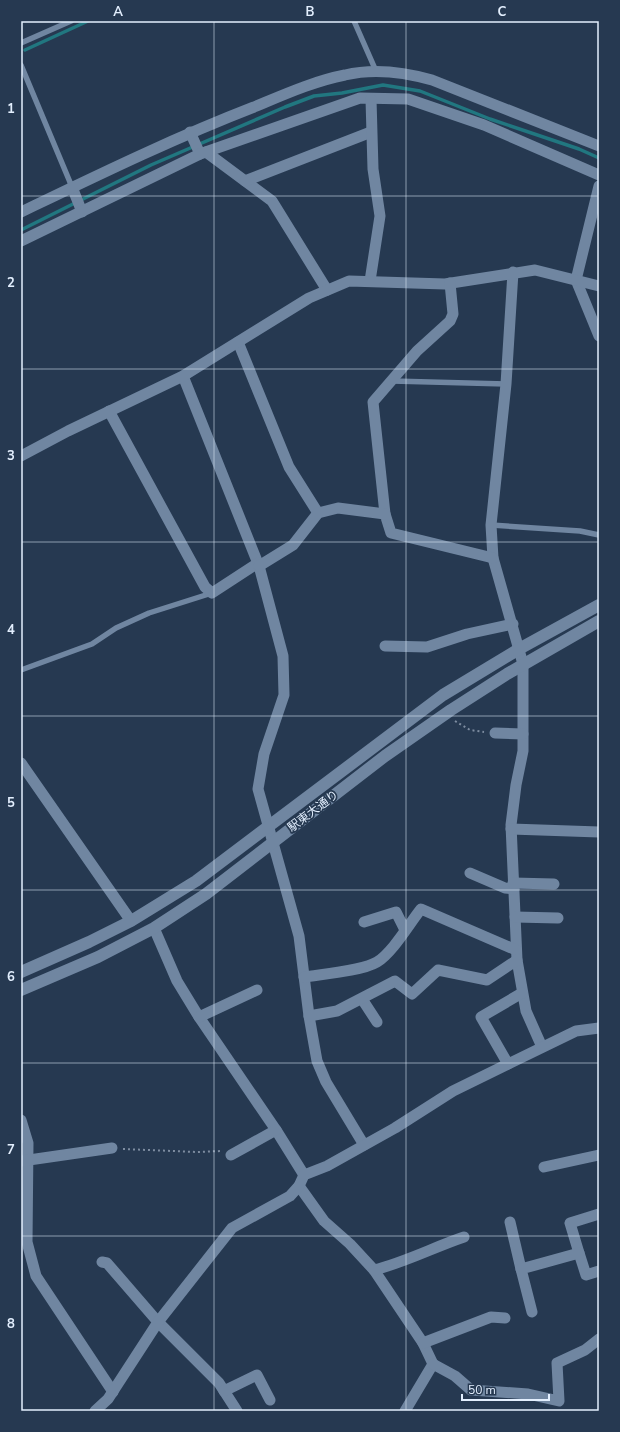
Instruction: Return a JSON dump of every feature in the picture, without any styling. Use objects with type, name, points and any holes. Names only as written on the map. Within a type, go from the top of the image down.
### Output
[{"type":"street","points":[[21,212],[190,132],[306,86],[346,74],[376,71],[411,74],[432,80],[599,146]]},
{"type":"street","points":[[21,241],[203,153],[360,98],[408,99],[484,125],[599,175]]},
{"type":"street","points":[[370,281],[380,216],[373,169],[371,99]]},
{"type":"street","points":[[190,132],[203,153],[272,201],[327,290]]},
{"type":"street","points":[[245,181],[371,132]]},
{"type":"street","points":[[599,186],[576,280],[599,336]]},
{"type":"street","points":[[72,187],[82,212]]},
{"type":"street","points":[[21,456],[183,376],[309,298],[349,281],[450,283],[513,272],[535,270],[599,286]]},
{"type":"street","points":[[513,272],[506,384],[491,525],[493,558],[513,624],[523,664],[523,751],[516,784],[511,829],[515,917],[517,955],[522,993],[530,1021],[542,1047]]},
{"type":"street","points":[[450,283],[453,314],[450,321],[417,351],[373,402],[385,514],[392,533],[493,558]]},
{"type":"street","points":[[238,342],[289,467],[318,513]]},
{"type":"street","points":[[183,376],[259,564],[283,656],[284,695],[264,754],[258,789],[299,936],[309,1016],[317,1061],[326,1082],[364,1145]]},
{"type":"street","points":[[110,412],[204,587],[212,593],[292,545],[318,513],[338,508],[385,514]]},
{"type":"street","name":"駅東大通り","points":[[21,972],[89,942],[131,920],[196,880],[443,695],[519,649],[599,605]]},
{"type":"street","name":"駅東大通り","points":[[21,990],[98,957],[154,928],[206,894],[385,756],[448,712],[523,664],[599,621]]},
{"type":"street","points":[[385,646],[427,646],[467,634],[513,624]]},
{"type":"street","points":[[495,733],[523,734]]},
{"type":"street","points":[[21,763],[131,920]]},
{"type":"street","points":[[511,829],[599,832]]},
{"type":"street","points":[[470,873],[505,888],[514,886],[554,884]]},
{"type":"street","points":[[304,977],[347,970],[377,962],[388,952],[421,909],[517,955]]},
{"type":"street","points":[[364,922],[396,912],[405,930]]},
{"type":"street","points":[[515,917],[558,918]]},
{"type":"street","points":[[154,928],[178,981],[199,1017],[276,1130],[304,1175]]},
{"type":"street","points":[[309,1016],[337,1011],[395,981],[412,994],[438,970],[487,980],[517,955]]},
{"type":"street","points":[[199,1017],[257,990]]},
{"type":"street","points":[[508,1064],[481,1016],[522,993]]},
{"type":"street","points":[[362,999],[377,1022]]},
{"type":"street","points":[[100,1409],[113,1392],[158,1322],[232,1228],[290,1196],[299,1186],[304,1175],[327,1166],[395,1128],[453,1091],[576,1031],[599,1028]]},
{"type":"street","points":[[21,1120],[28,1143],[24,1160],[27,1242],[29,1257],[36,1276],[113,1392]]},
{"type":"street","points":[[230,1155],[276,1130]]},
{"type":"street","points":[[24,1160],[112,1148]]},
{"type":"street","points":[[544,1167],[599,1155]]},
{"type":"street","points":[[299,1186],[324,1221],[350,1244],[374,1270],[423,1344],[432,1364],[455,1376],[471,1390],[528,1394],[559,1401],[557,1363],[585,1350],[599,1339]]},
{"type":"street","points":[[599,1214],[570,1223],[586,1275],[599,1271]]},
{"type":"street","points":[[510,1222],[532,1312]]},
{"type":"street","points":[[374,1270],[398,1264],[440,1245],[464,1237]]},
{"type":"street","points":[[521,1269],[579,1253]]},
{"type":"street","points":[[102,1262],[107,1263],[158,1322],[220,1383],[237,1411]]},
{"type":"street","points":[[423,1344],[491,1317],[505,1318]]},
{"type":"street","points":[[405,1411],[432,1364]]},
{"type":"street","points":[[224,1391],[257,1375],[270,1400]]},
{"type":"lane","points":[[21,43],[71,21]]},
{"type":"lane","points":[[354,21],[376,71]]},
{"type":"lane","points":[[21,65],[72,187]]},
{"type":"lane","points":[[392,381],[506,384]]},
{"type":"lane","points":[[491,525],[580,530],[599,535]]},
{"type":"lane","points":[[21,670],[92,644],[116,628],[149,613],[212,593]]},
{"type":"path","points":[[448,712],[452,719],[470,730],[495,733]]},
{"type":"path","points":[[112,1148],[197,1152],[219,1150],[230,1155]]},
{"type":"waterway","points":[[25,50],[88,21]]},
{"type":"waterway","points":[[21,230],[151,165],[285,107],[314,96],[342,93],[383,85],[420,91],[490,119],[579,149],[599,158]]}]
